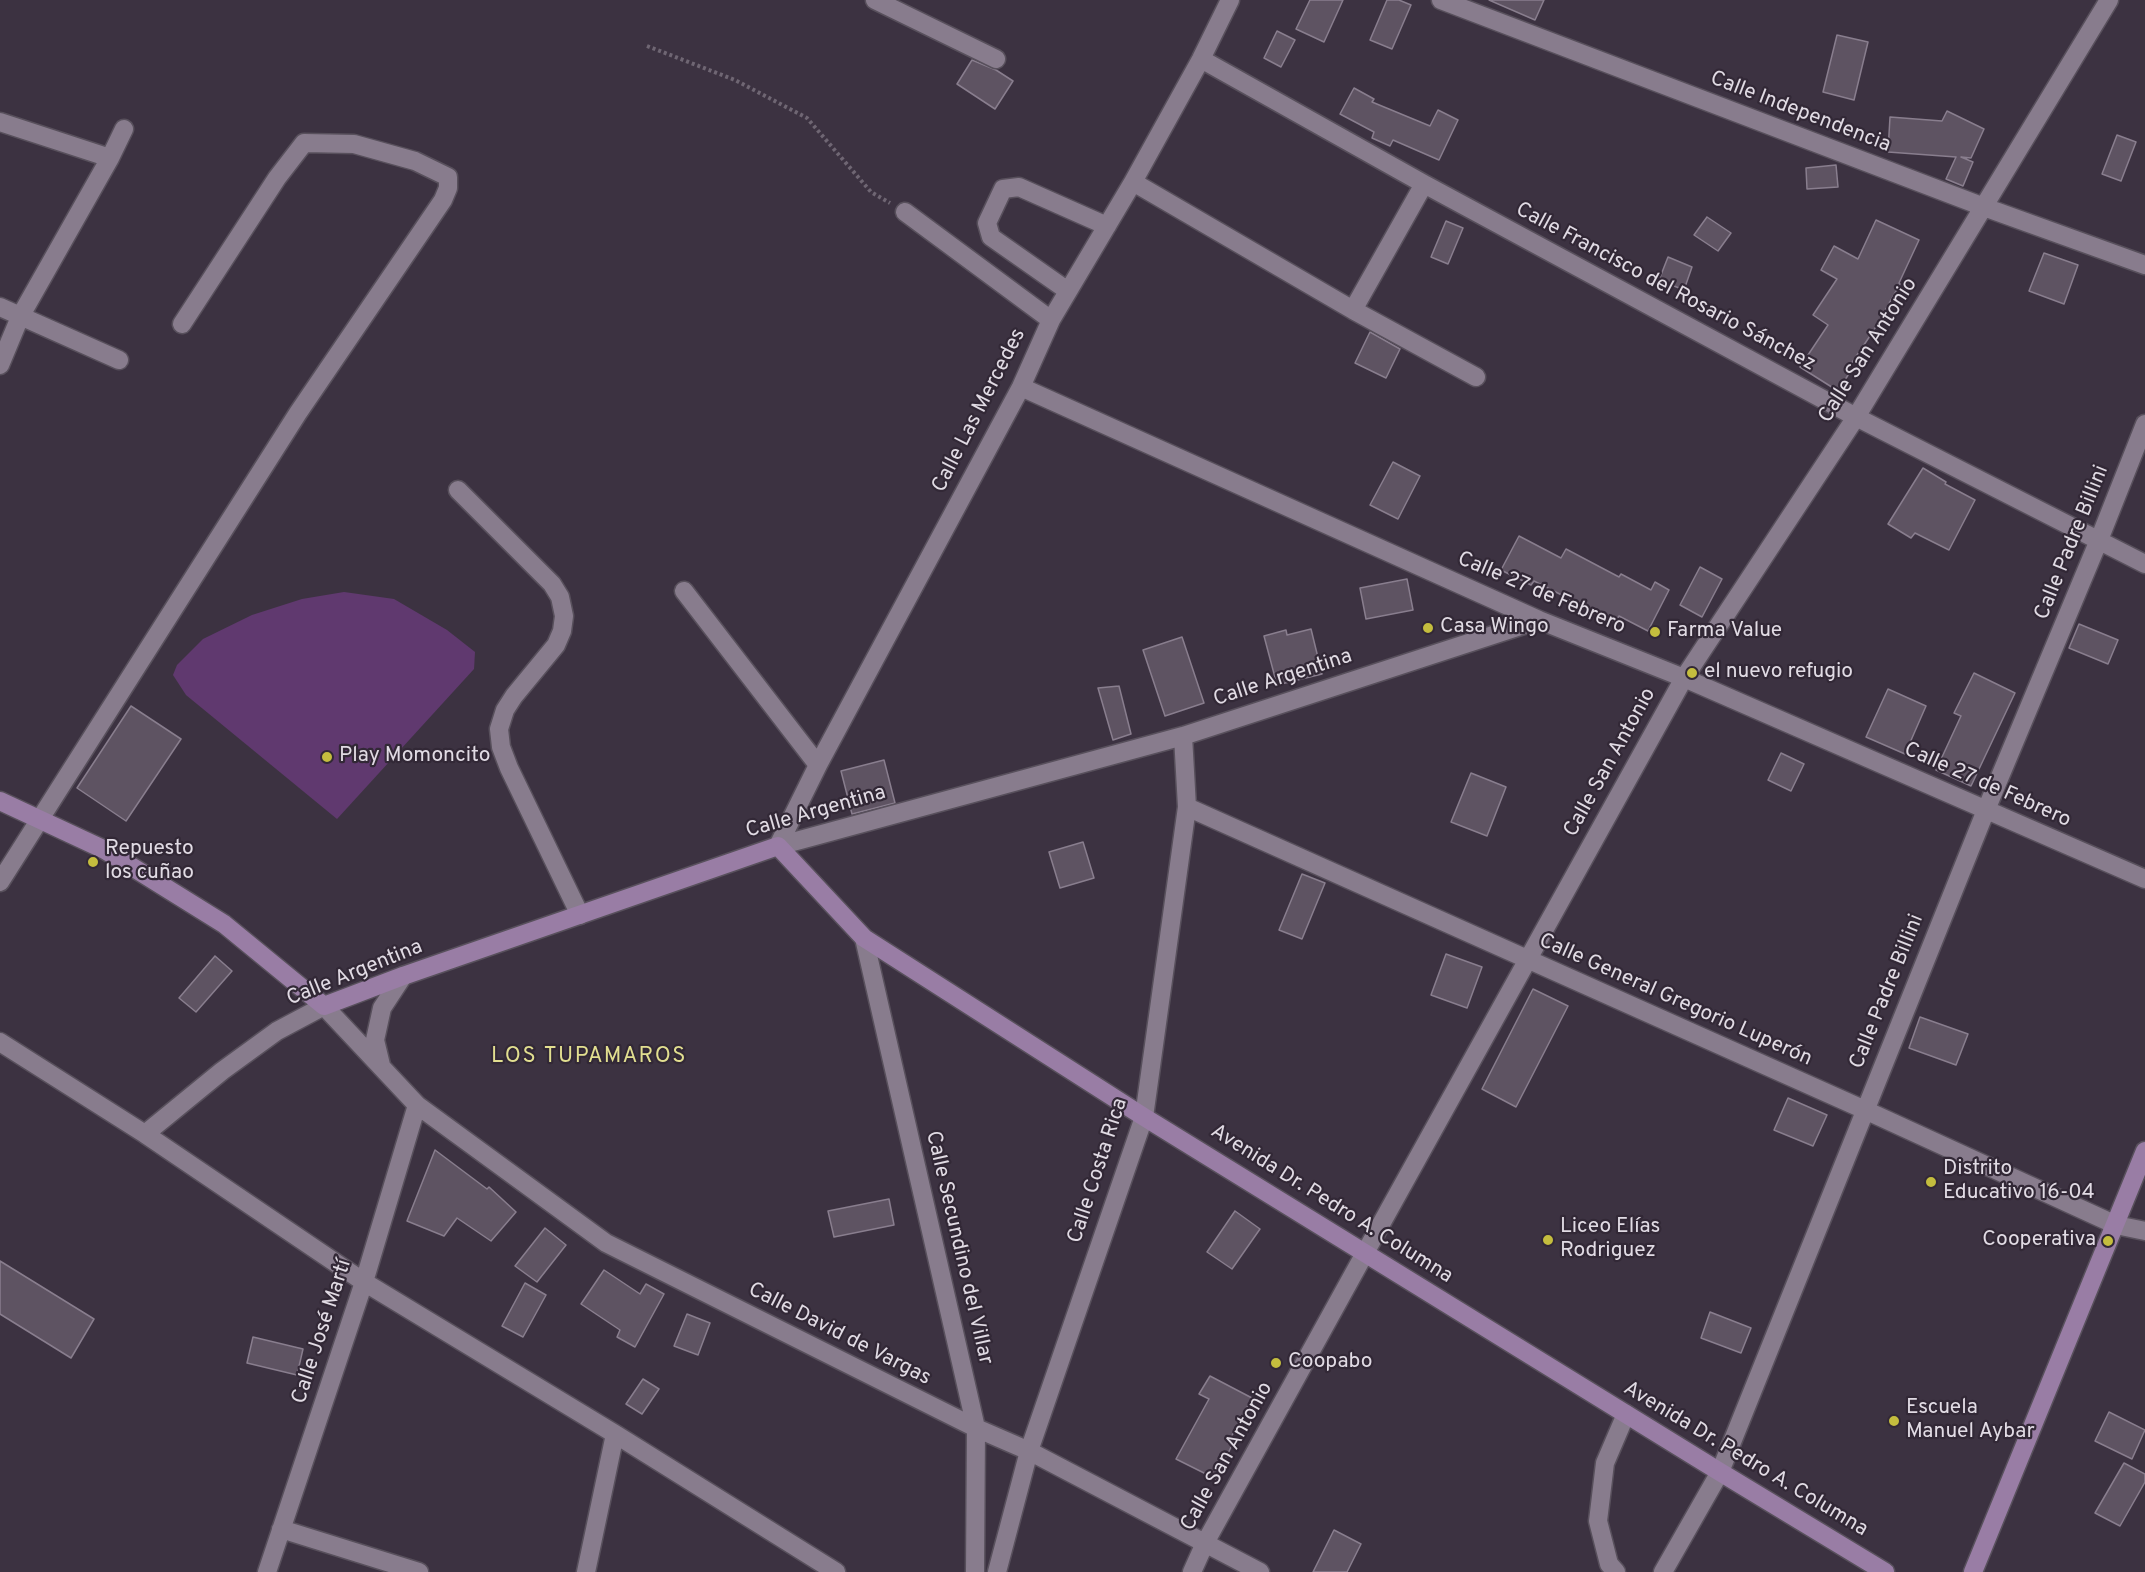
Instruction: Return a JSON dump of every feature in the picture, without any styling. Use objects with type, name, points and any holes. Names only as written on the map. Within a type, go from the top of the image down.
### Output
[{"type":"main road","points":[[0,801],[105,850],[224,924],[324,1006]]},
{"type":"main road","name":"Calle Argentina","points":[[324,1006],[778,846]]},
{"type":"main road","name":"Avenida Dr. Pedro A. Columna","points":[[778,846],[864,938],[1144,1117],[1886,1572]]},
{"type":"main road","points":[[1973,1572],[2145,1151]]},
{"type":"street","points":[[875,0],[996,59]]},
{"type":"street","name":"Calle Las Mercedes","points":[[778,846],[818,765],[1021,387],[1051,320],[1133,182],[1201,59],[1230,0]]},
{"type":"street","name":"Calle Independencia","points":[[1442,0],[1984,207],[2145,265]]},
{"type":"street","name":"Calle San Antonio","points":[[1192,1572],[1205,1543],[1365,1252],[1684,678],[1856,417],[2109,0]]},
{"type":"street","name":"Calle Francisco del Rosario Sánchez","points":[[1201,59],[1424,184],[1856,417],[2145,564]]},
{"type":"street","points":[[0,122],[110,158]]},
{"type":"street","points":[[0,365],[20,317],[124,129]]},
{"type":"street","points":[[0,882],[298,413],[443,200],[448,188],[448,177],[415,161],[354,144],[304,143],[277,178],[182,324]]},
{"type":"street","points":[[1133,182],[1353,310],[1476,377]]},
{"type":"street","points":[[1353,310],[1424,184]]},
{"type":"street","points":[[1068,291],[991,237],[987,223],[1003,189],[1018,187],[1107,226]]},
{"type":"street","points":[[905,212],[1051,320]]},
{"type":"street","points":[[0,307],[119,360]]},
{"type":"street","name":"Calle 27 de Febrero","points":[[1021,387],[1539,620],[1684,678],[2145,879]]},
{"type":"street","name":"Calle Padre Billini","points":[[1663,1572],[1720,1472],[1986,810],[2145,424]]},
{"type":"street","points":[[458,490],[552,584],[560,597],[564,616],[562,631],[556,645],[514,696],[505,710],[499,729],[501,747],[508,768],[580,915]]},
{"type":"street","points":[[684,591],[818,765]]},
{"type":"street","name":"Calle Argentina","points":[[778,846],[1183,736],[1539,620]]},
{"type":"street","name":"Calle Costa Rica","points":[[997,1572],[1029,1451],[1144,1117],[1187,807],[1183,736]]},
{"type":"street","name":"Calle General Gregorio Luperón","points":[[1187,807],[1865,1110],[2116,1226],[2145,1231]]},
{"type":"street","name":"Calle Secundino del Villar","points":[[864,938],[976,1428],[975,1572]]},
{"type":"street","points":[[382,1067],[375,1040],[382,1008],[404,976]]},
{"type":"street","name":"Calle Argentina","points":[[145,1134],[222,1071],[277,1031],[324,1006]]},
{"type":"street","name":"Calle David de Vargas","points":[[324,1006],[417,1105],[606,1244],[976,1428],[1029,1451],[1260,1572]]},
{"type":"street","points":[[0,1042],[145,1134],[364,1282],[615,1434],[836,1572]]},
{"type":"street","name":"Calle José Martí","points":[[267,1572],[364,1282],[417,1105]]},
{"type":"street","points":[[1616,1572],[1608,1564],[1598,1521],[1605,1463],[1626,1414]]},
{"type":"street","points":[[586,1572],[615,1434]]},
{"type":"street","points":[[281,1529],[419,1572]]},
{"type":"path","points":[[646,46],[735,80],[807,118],[872,192],[905,212]]},
{"type":"shaded area","name":"Play Momoncito","points":[[344,592],[394,599],[447,630],[475,652],[474,669],[337,819],[186,695],[173,675],[177,665],[203,639],[252,615],[302,599]]},
{"type":"building","points":[[1310,0],[1343,0],[1324,42],[1296,29]]},
{"type":"building","points":[[1387,0],[1399,0],[1411,5],[1392,49],[1370,40]]},
{"type":"building","points":[[1489,0],[1544,0],[1535,20]]},
{"type":"building","points":[[1277,31],[1295,40],[1281,67],[1264,58]]},
{"type":"building","points":[[1837,35],[1868,42],[1854,100],[1823,92]]},
{"type":"building","points":[[972,60],[996,70],[1013,81],[995,109],[957,84]]},
{"type":"building","points":[[1354,88],[1374,99],[1372,102],[1430,126],[1438,110],[1458,120],[1439,160],[1393,140],[1390,146],[1372,138],[1374,132],[1340,114]]},
{"type":"building","points":[[1947,111],[1984,129],[1971,158],[1961,157],[1973,162],[1963,186],[1946,179],[1956,157],[1888,152],[1890,117],[1942,121]]},
{"type":"building","points":[[2117,135],[2136,142],[2121,181],[2102,174]]},
{"type":"building","points":[[1836,165],[1838,187],[1807,189],[1806,168]]},
{"type":"building","points":[[1707,217],[1731,233],[1718,251],[1694,235]]},
{"type":"building","points":[[1876,220],[1919,240],[1900,284],[1874,330],[1847,370],[1850,372],[1838,391],[1800,367],[1828,325],[1813,315],[1837,279],[1821,270],[1834,246],[1858,259]]},
{"type":"building","points":[[1446,221],[1463,228],[1448,264],[1431,257]]},
{"type":"building","points":[[2044,253],[2078,265],[2064,304],[2029,291]]},
{"type":"building","points":[[1668,257],[1692,267],[1684,290],[1659,280]]},
{"type":"building","points":[[1370,332],[1400,349],[1386,378],[1355,363]]},
{"type":"building","points":[[1393,462],[1420,476],[1398,519],[1370,505]]},
{"type":"building","points":[[1923,468],[1946,482],[1945,484],[1975,500],[1949,550],[1915,533],[1911,538],[1888,524]]},
{"type":"building","points":[[1519,536],[1561,558],[1566,549],[1619,577],[1621,574],[1651,590],[1655,582],[1669,590],[1648,631],[1619,616],[1615,622],[1534,581],[1531,585],[1501,570]]},
{"type":"building","points":[[1700,567],[1722,579],[1702,617],[1680,605]]},
{"type":"building","points":[[1407,579],[1413,610],[1366,619],[1360,588]]},
{"type":"building","points":[[2079,624],[2118,640],[2108,664],[2069,648]]},
{"type":"building","points":[[1311,629],[1322,674],[1277,685],[1264,636],[1286,630],[1287,635]]},
{"type":"building","points":[[1182,637],[1204,703],[1165,716],[1143,650]]},
{"type":"building","points":[[1974,673],[2015,693],[1971,786],[1936,770],[1961,716],[1954,713]]},
{"type":"building","points":[[1119,686],[1131,734],[1113,740],[1098,688]]},
{"type":"building","points":[[1888,689],[1926,706],[1905,754],[1866,737]]},
{"type":"building","points":[[131,706],[181,739],[126,821],[77,788]]},
{"type":"building","points":[[1781,753],[1804,764],[1791,791],[1768,780]]},
{"type":"building","points":[[884,760],[895,803],[852,814],[841,771]]},
{"type":"building","points":[[1471,773],[1506,787],[1487,836],[1451,822]]},
{"type":"building","points":[[1083,842],[1094,878],[1060,888],[1049,852]]},
{"type":"building","points":[[1302,874],[1325,883],[1302,939],[1279,930]]},
{"type":"building","points":[[1446,954],[1482,967],[1467,1008],[1431,995]]},
{"type":"building","points":[[215,956],[232,971],[196,1012],[179,998]]},
{"type":"building","points":[[1533,989],[1568,1006],[1516,1107],[1482,1089]]},
{"type":"building","points":[[1920,1017],[1968,1034],[1956,1065],[1909,1048]]},
{"type":"building","points":[[1788,1098],[1827,1115],[1813,1146],[1774,1130]]},
{"type":"building","points":[[435,1150],[487,1189],[489,1187],[516,1212],[491,1241],[457,1218],[444,1236],[407,1221]]},
{"type":"building","points":[[889,1199],[894,1225],[834,1237],[828,1211]]},
{"type":"building","points":[[1235,1211],[1260,1229],[1232,1269],[1207,1252]]},
{"type":"building","points":[[545,1228],[566,1245],[537,1282],[515,1266]]},
{"type":"building","points":[[0,1261],[94,1319],[71,1358],[0,1314]]},
{"type":"building","points":[[604,1270],[640,1294],[646,1284],[664,1294],[635,1347],[617,1337],[620,1330],[581,1304]]},
{"type":"building","points":[[525,1283],[546,1295],[523,1337],[502,1326]]},
{"type":"building","points":[[1710,1312],[1751,1328],[1741,1353],[1701,1338]]},
{"type":"building","points":[[687,1314],[710,1323],[698,1355],[674,1346]]},
{"type":"building","points":[[253,1337],[303,1349],[297,1375],[247,1363]]},
{"type":"building","points":[[1210,1376],[1252,1398],[1228,1443],[1232,1445],[1216,1479],[1176,1459],[1209,1399],[1199,1394]]},
{"type":"building","points":[[643,1379],[659,1389],[642,1414],[626,1404]]},
{"type":"building","points":[[2109,1412],[2145,1430],[2132,1459],[2095,1441]]},
{"type":"building","points":[[2124,1463],[2145,1474],[2145,1482],[2120,1526],[2095,1513]]},
{"type":"building","points":[[1334,1530],[1361,1544],[1347,1572],[1313,1572]]},
{"type":"place","name":"Casa Wingo","points":[[1428,628]]},
{"type":"place","name":"Farma Value","points":[[1655,632]]},
{"type":"place","name":"el nuevo refugio","points":[[1692,673]]},
{"type":"place","name":"Play Momoncito","points":[[327,757]]},
{"type":"place","name":"Repuesto los cuñao","points":[[93,862]]},
{"type":"place","name":"Distrito Educativo 16-04","points":[[1931,1182]]},
{"type":"place","name":"Liceo Elías Rodriguez","points":[[1548,1240]]},
{"type":"place","name":"Cooperativa","points":[[2108,1241]]},
{"type":"place","name":"Coopabo","points":[[1276,1363]]},
{"type":"place","name":"Escuela Manuel Aybar","points":[[1894,1421]]},
{"type":"district","name":"LOS TUPAMAROS","points":[[589,1058]]}]
